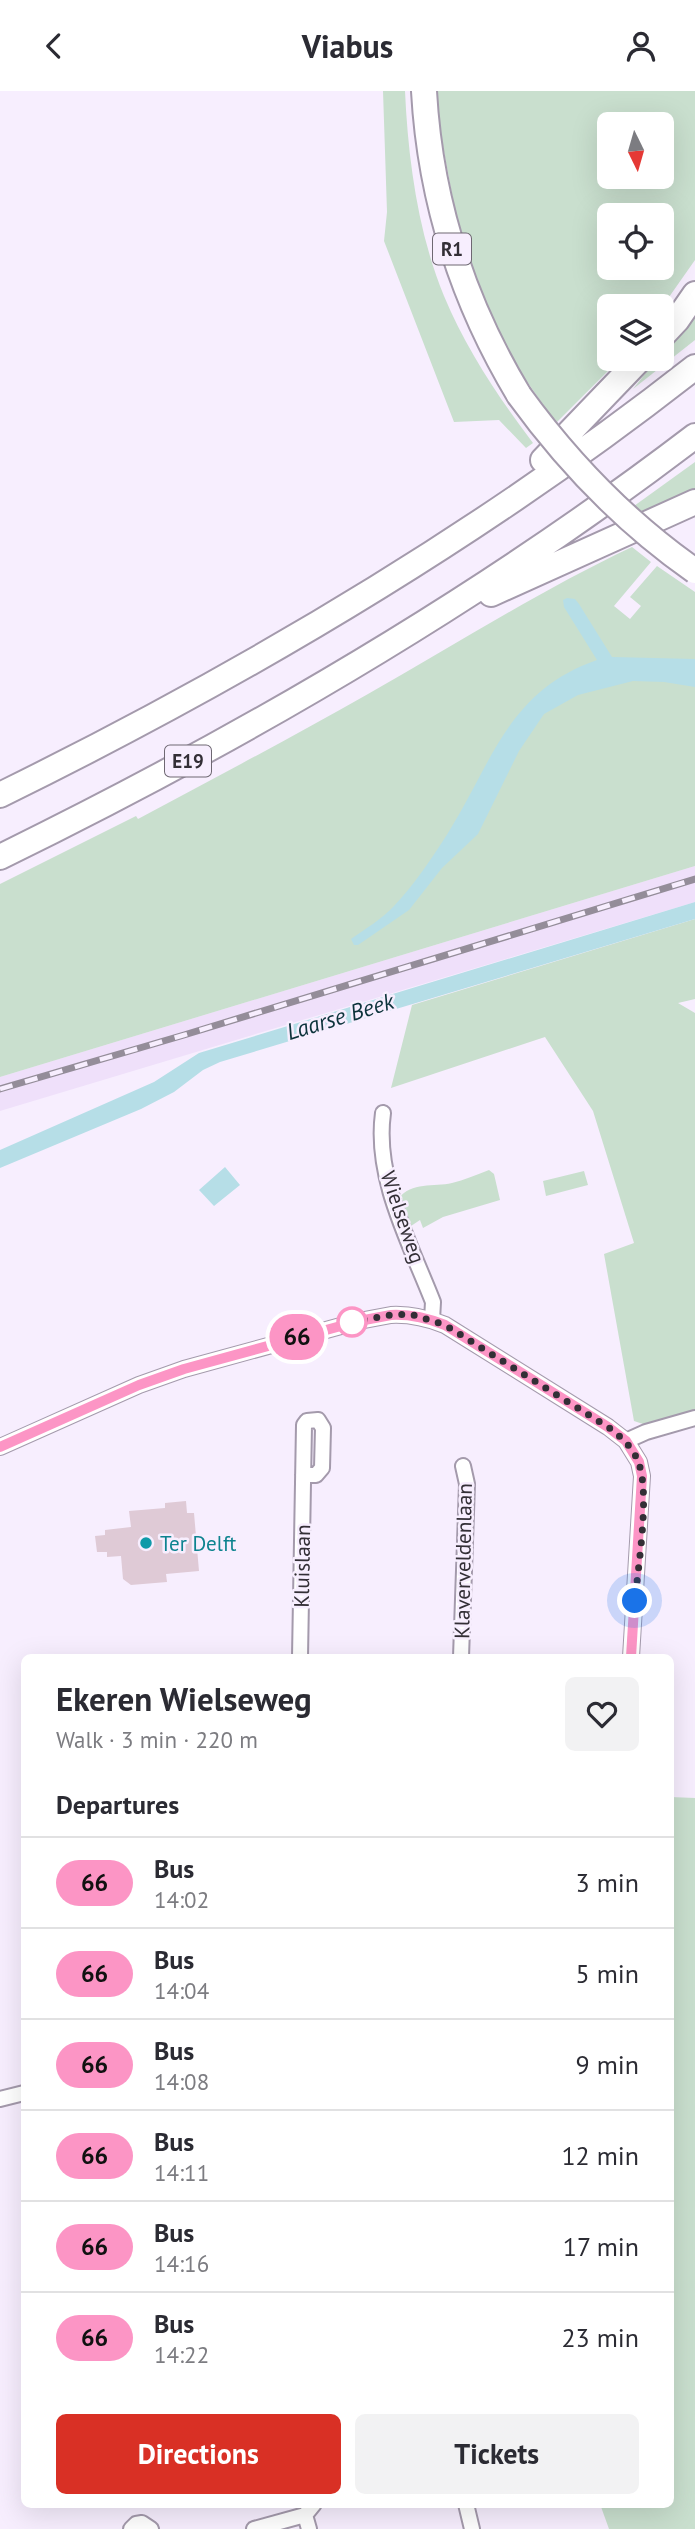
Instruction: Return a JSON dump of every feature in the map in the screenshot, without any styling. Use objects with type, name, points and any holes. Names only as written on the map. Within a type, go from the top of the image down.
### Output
[{"type":"highway","name":"R1","points":[[424,91],[435,180],[456,261],[483,329],[519,395],[559,448],[604,497],[695,571]]},
{"type":"highway","points":[[674,323],[695,294]]},
{"type":"highway","name":"E19","points":[[0,795],[154,717],[346,607],[486,518],[617,428],[695,367]]},
{"type":"highway","name":"E19","points":[[486,518],[628,371]]},
{"type":"highway","name":"E19","points":[[0,857],[211,748],[413,630],[594,510],[695,436]]},
{"type":"highway","name":"E19","points":[[413,630],[695,502]]},
{"type":"street","name":"Wielseweg","points":[[383,1113],[383,1159],[394,1201],[433,1302],[432,1320]]},
{"type":"street","points":[[0,1447],[139,1385],[225,1356],[391,1315],[410,1314],[432,1320],[445,1325],[608,1427],[626,1441],[639,1462],[643,1490],[631,1654]]},
{"type":"street","points":[[626,1441],[646,1431],[695,1418]]},
{"type":"street","name":"Klaverveldenlaan","points":[[461,1654],[467,1485],[463,1466]]},
{"type":"street","name":"Kluislaan","points":[[300,1654],[303,1475]]},
{"type":"street","points":[[0,2099],[21,2094]]},
{"type":"street","points":[[467,2508],[472,2529]]},
{"type":"street","points":[[254,2529],[309,2516]]},
{"type":"street","points":[[131,2529],[142,2523],[151,2529]]},
{"type":"shaded area","points":[[695,866],[695,902],[0,1111],[0,1077]]},
{"type":"green space","points":[[383,91],[405,91],[416,195],[435,272],[453,316],[473,354],[533,443],[526,448],[499,420],[454,422],[384,241],[387,212]]},
{"type":"green space","points":[[436,91],[695,91],[695,260],[671,294],[597,294],[597,371],[608,371],[556,423],[497,339],[463,253],[436,109]]},
{"type":"green space","points":[[695,310],[695,340],[674,357],[674,338]]},
{"type":"green space","points":[[647,371],[656,371],[633,389]]},
{"type":"green space","points":[[695,462],[695,490],[642,512],[634,506]]},
{"type":"green space","points":[[632,547],[651,562],[614,606],[630,619],[641,606],[630,597],[657,566],[695,592],[695,866],[0,1077],[0,884],[136,816],[138,819],[167,804],[339,710],[532,599]]},
{"type":"green space","points":[[695,919],[695,999],[678,1003],[695,1013],[695,1411],[643,1424],[634,1421],[604,1254],[634,1243],[593,1111],[545,1037],[391,1088],[412,1005]]},
{"type":"green space","points":[[489,1170],[494,1174],[500,1200],[443,1217],[423,1228],[420,1220],[408,1228],[399,1198],[404,1193],[416,1187],[452,1183]]},
{"type":"green space","points":[[584,1171],[588,1185],[546,1196],[543,1181]]},
{"type":"green space","points":[[674,1797],[695,1798],[695,2529],[609,2529],[601,2508],[674,2508]]},
{"type":"water","points":[[575,599],[579,604],[612,657],[695,659],[695,687],[633,681],[578,695],[544,714],[519,751],[478,834],[442,868],[409,910],[358,945],[354,945],[351,939],[389,911],[422,871],[448,833],[491,755],[523,709],[542,690],[567,673],[597,660],[564,607],[563,600]]},
{"type":"water","name":"Laarse Beek","points":[[695,902],[695,919],[220,1062],[203,1070],[174,1092],[141,1109],[0,1168],[0,1150],[154,1082],[199,1053]]},
{"type":"water","points":[[225,1167],[240,1185],[214,1206],[199,1190]]},
{"type":"building","name":"Ter Delft","points":[[186,1501],[187,1513],[194,1513],[199,1571],[166,1574],[167,1582],[131,1585],[123,1579],[121,1556],[107,1557],[107,1552],[97,1552],[95,1536],[105,1535],[105,1530],[131,1527],[129,1511],[165,1508],[165,1503]]},
{"type":"railway","points":[[0,1089],[695,879]]},
{"type":"bus line","name":"66","points":[[0,1447],[139,1385],[225,1356],[391,1315],[410,1314],[432,1320],[445,1325],[608,1427],[626,1441],[639,1462],[643,1490],[631,1654]]},
{"type":"place","name":"Ter Delft","points":[[146,1543]]},
{"type":"route","points":[[352,1322],[410,1314],[445,1325],[626,1441],[639,1462],[643,1490],[635,1601]]}]
